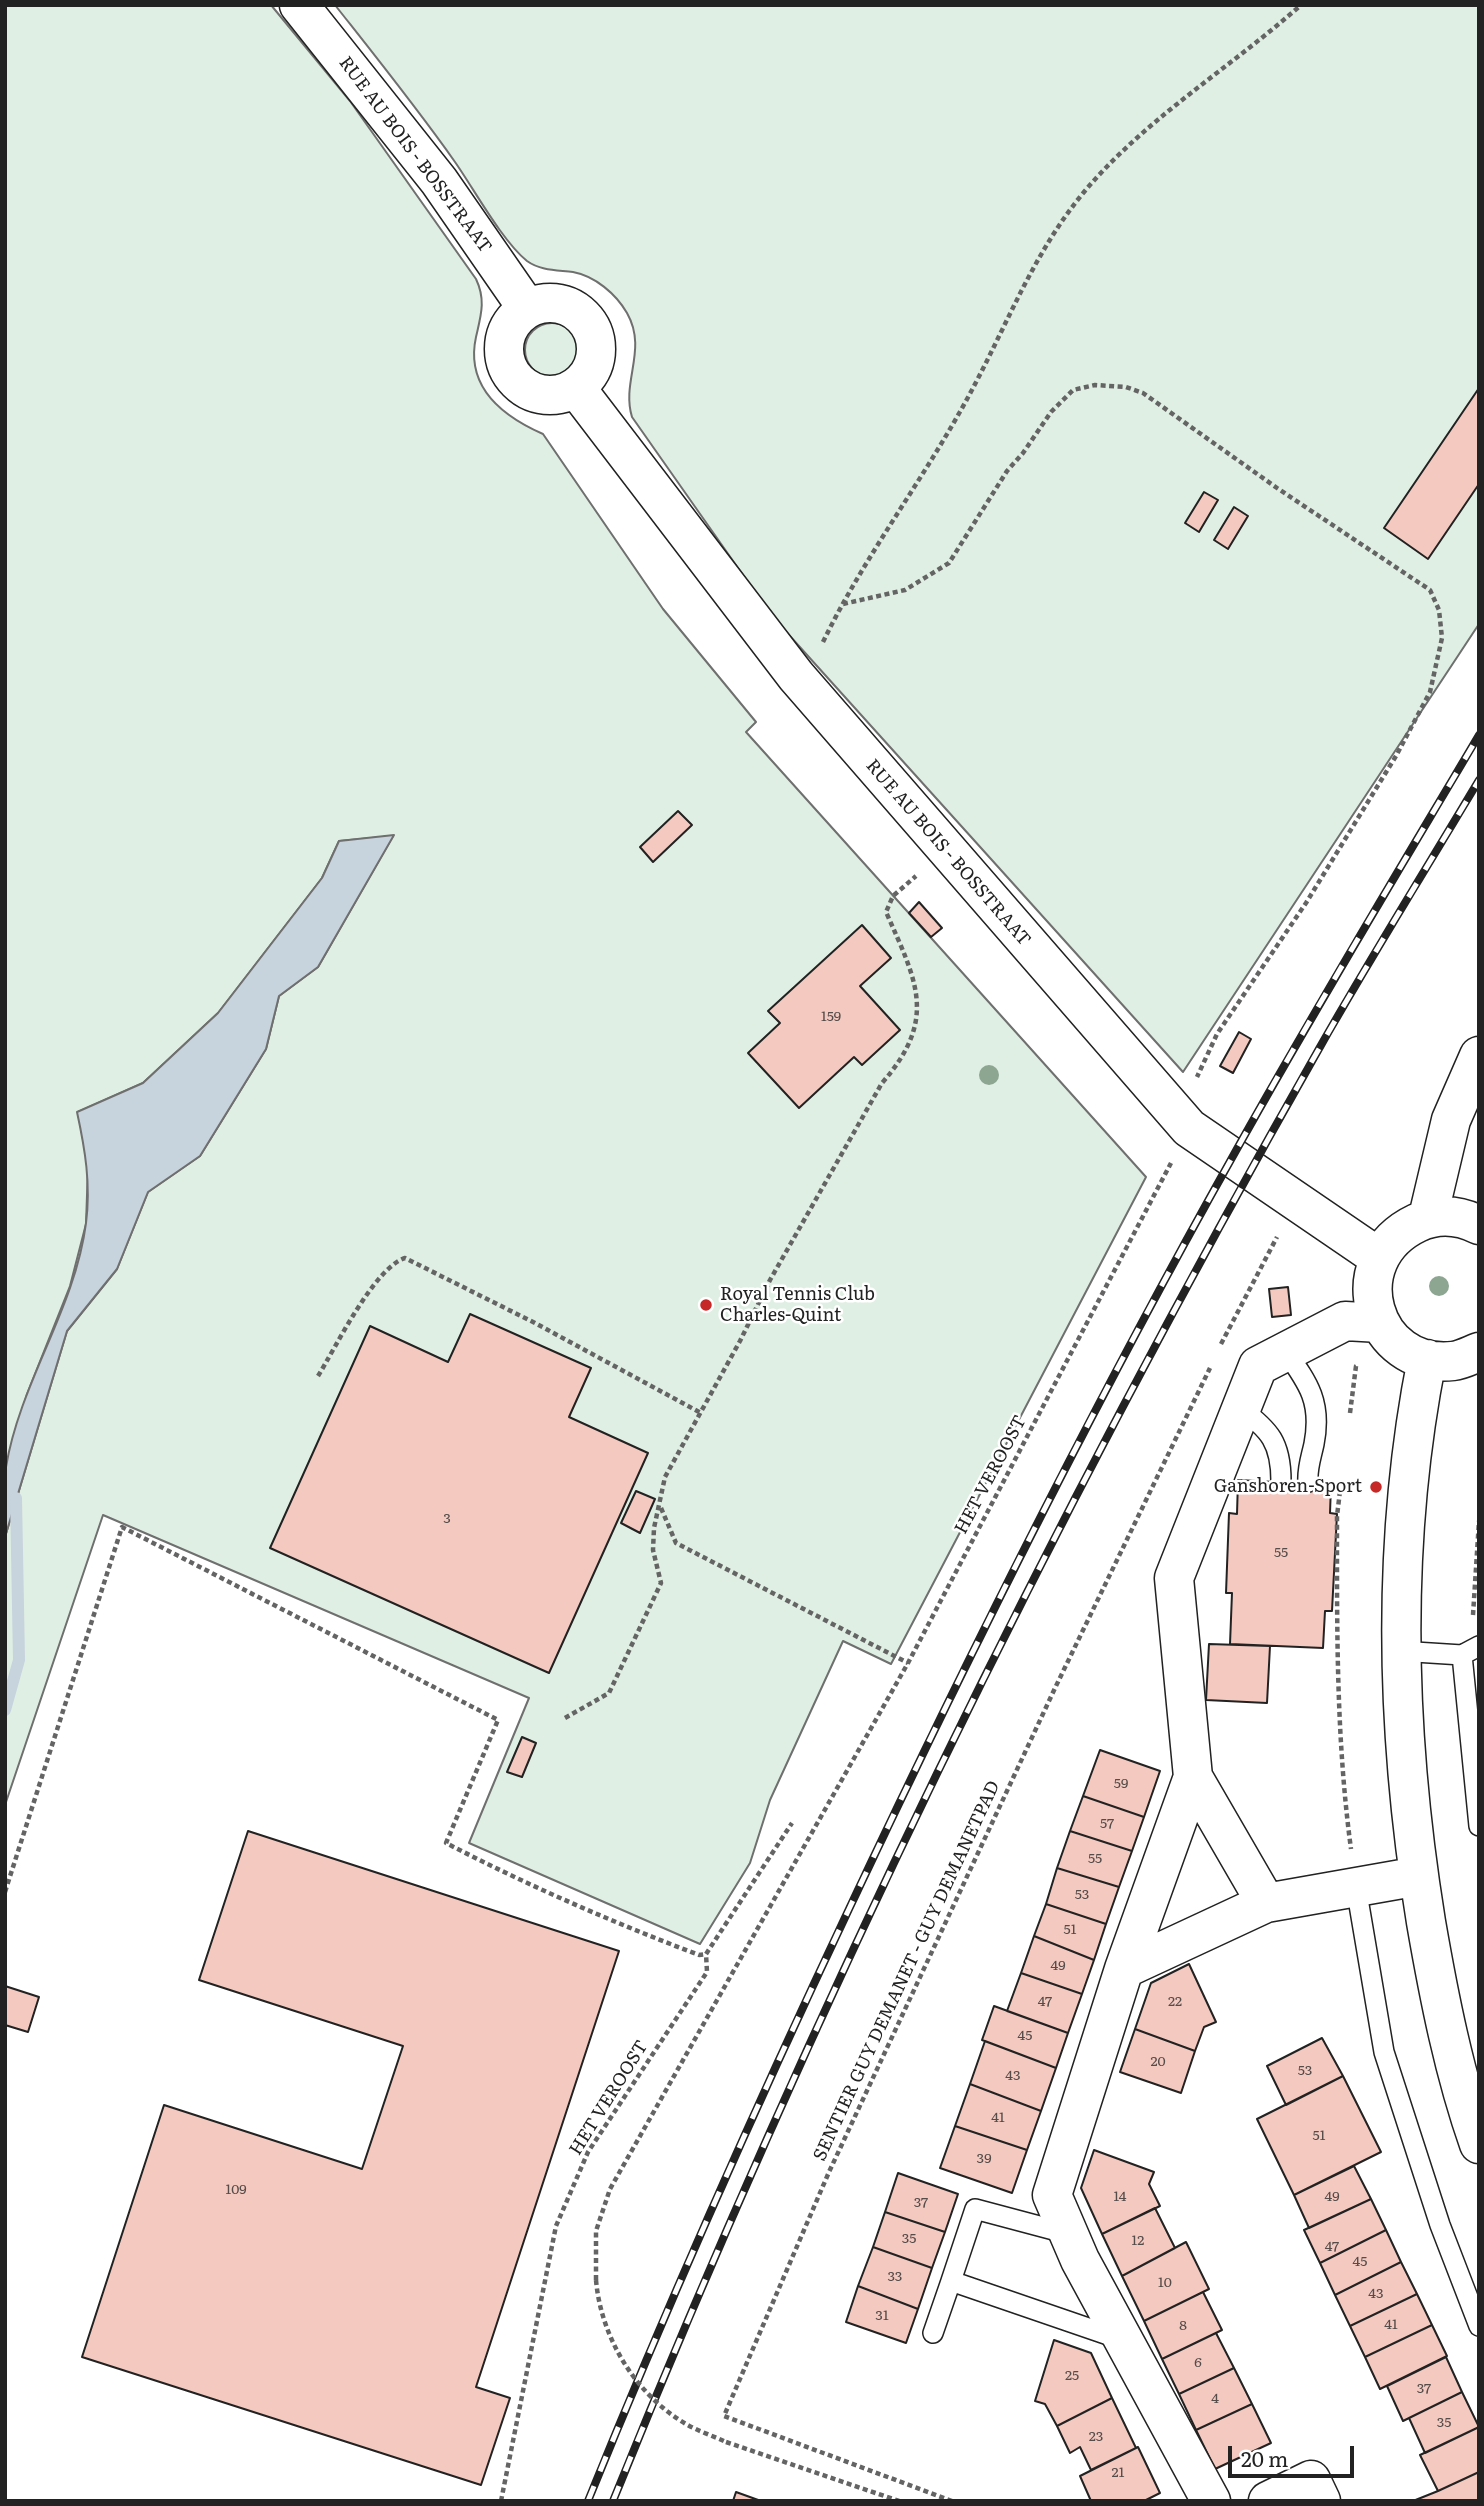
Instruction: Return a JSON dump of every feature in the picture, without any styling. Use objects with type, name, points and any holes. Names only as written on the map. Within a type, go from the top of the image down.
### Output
[{"type":"street","name":"RUE AU BOIS - BOSSTRAAT","points":[[299,5],[439,181],[527,308]]},
{"type":"street","points":[[546,302],[575,309],[591,325],[596,335],[593,368],[576,388],[550,395],[533,392],[515,379],[504,355],[504,340],[512,323],[527,308],[546,302]]},
{"type":"street","name":"RUE AU BOIS - BOSSTRAAT","points":[[576,388],[796,676],[1183,1122],[1378,1257]]},
{"type":"street","points":[[1428,1217],[1451,1120],[1479,1056]]},
{"type":"street","points":[[1478,2138],[1436,1982],[1419,1876],[1410,1800],[1399,1651],[1411,1464],[1401,1342],[1373,1306],[1372,1281],[1378,1257],[1399,1232],[1428,1217],[1448,1216],[1479,1225]]},
{"type":"street","points":[[1266,1902],[1193,1777],[1174,1578],[1258,1366],[1345,1321],[1454,1361],[1479,1352]]},
{"type":"street","points":[[1193,1777],[1124,1969],[1052,2195],[1069,2234],[1124,2340],[1211,2501]]},
{"type":"street","points":[[1124,1969],[1266,1902],[1419,1876]]},
{"type":"street","points":[[1268,2501],[1311,2480],[1321,2501]]},
{"type":"lane","points":[[1286,1352],[1313,1393],[1317,1410],[1314,1443],[1307,1466],[1308,1482]]},
{"type":"lane","points":[[1240,1408],[1268,1431],[1274,1441],[1281,1455],[1281,1480]]},
{"type":"lane","points":[[1399,1651],[1470,1651],[1479,1826]]},
{"type":"lane","points":[[1356,1887],[1384,2052],[1440,2225],[1479,2326]]},
{"type":"lane","points":[[933,2333],[975,2209],[1069,2234]]},
{"type":"lane","points":[[951,2281],[1124,2340]]},
{"type":"path","points":[[796,676],[817,654],[843,604],[975,385],[1003,321],[1038,256],[1084,192],[1131,144],[1301,5]]},
{"type":"path","name":"HET VEROOST","points":[[843,604],[905,590],[949,564],[1007,471],[1051,412],[1073,390],[1095,385],[1126,387],[1143,393],[1277,488],[1406,571],[1430,590],[1435,600],[1442,638],[1430,692],[1396,756],[1306,903],[1217,1034],[1183,1122],[908,1662],[812,1830],[804,1851],[610,2189],[596,2231],[597,2293],[611,2337],[629,2371],[659,2406],[673,2416],[726,2442],[899,2501]]},
{"type":"path","points":[[565,1718],[610,1693],[661,1583],[653,1550],[654,1528],[665,1478],[783,1256],[882,1083],[900,1063],[911,1044],[918,1018],[915,982],[886,912],[893,896],[946,851]]},
{"type":"path","points":[[1219,1349],[1271,1248]]},
{"type":"path","points":[[318,1376],[375,1284],[396,1261],[405,1258],[535,1322],[701,1413]]},
{"type":"path","points":[[1349,1420],[1356,1366],[1401,1342]]},
{"type":"path","name":"SENTIER GUY DEMANET - GUY DEMANETPAD","points":[[952,2501],[724,2416],[829,2172],[1056,1686],[1213,1361]]},
{"type":"path","points":[[1341,1489],[1337,1516],[1337,1675],[1342,1785],[1356,1887]]},
{"type":"path","points":[[660,1506],[676,1543],[908,1662]]},
{"type":"path","points":[[1470,1651],[1479,1521]]},
{"type":"path","points":[[5,1892],[122,1527],[498,1720],[446,1843],[530,1886],[617,1924],[699,1955],[706,1954]]},
{"type":"path","name":"HET VEROOST","points":[[501,2501],[556,2226],[588,2152],[706,1972],[706,1954],[792,1823]]},
{"type":"green space","points":[[5,5],[271,5],[350,101],[476,279],[482,308],[474,355],[476,371],[490,398],[514,418],[543,434],[663,609],[756,722],[746,732],[1146,1177],[891,1664],[843,1641],[770,1800],[750,1863],[700,1944],[469,1843],[529,1698],[103,1515],[5,1805],[5,1537],[67,1331],[117,1269],[148,1192],[200,1156],[266,1049],[279,996],[318,967],[393,836],[339,841],[322,878],[218,1013],[143,1083],[78,1112],[88,1166],[86,1224],[70,1286],[27,1394],[5,1469]]},
{"type":"green space","points":[[335,5],[1479,5],[1479,624],[1183,1072],[771,615],[632,417],[629,404],[635,340],[633,327],[622,306],[611,293],[589,277],[538,267],[518,252],[498,228],[426,122]]},
{"type":"green space","points":[[552,323],[571,331],[579,350],[571,369],[552,377],[533,369],[525,350],[533,331]]},
{"type":"shaded area","points":[[394,835],[318,967],[279,996],[266,1049],[200,1156],[148,1192],[117,1269],[67,1331],[5,1537],[5,1475],[13,1436],[71,1285],[86,1223],[86,1167],[77,1112],[143,1083],[218,1013],[322,878],[339,841]]},
{"type":"building","points":[[1479,388],[1479,484],[1428,559],[1384,528]]},
{"type":"building","points":[[1204,492],[1218,500],[1199,532],[1185,523]]},
{"type":"building","points":[[1234,507],[1248,516],[1228,549],[1214,540]]},
{"type":"building","points":[[678,811],[692,825],[653,862],[640,847]]},
{"type":"building","points":[[919,902],[942,928],[931,937],[909,913]]},
{"type":"building","points":[[862,925],[891,958],[860,986],[900,1030],[862,1065],[854,1057],[799,1108],[748,1053],[780,1023],[768,1011]]},
{"type":"building","points":[[1239,1032],[1251,1039],[1233,1073],[1220,1066]]},
{"type":"building","points":[[1288,1287],[1291,1315],[1272,1317],[1269,1289]]},
{"type":"building","points":[[470,1314],[591,1368],[569,1417],[648,1453],[549,1673],[270,1548],[370,1326],[448,1362]]},
{"type":"building","points":[[1238,1480],[1331,1485],[1330,1513],[1337,1514],[1332,1611],[1325,1611],[1323,1648],[1230,1644],[1232,1593],[1226,1593],[1229,1513],[1237,1514]]},
{"type":"building","points":[[636,1491],[655,1499],[640,1533],[621,1523]]},
{"type":"building","points":[[1209,1644],[1270,1646],[1267,1703],[1206,1700]]},
{"type":"building","points":[[522,1737],[536,1743],[522,1777],[507,1772]]},
{"type":"building","points":[[1100,1750],[1160,1771],[1144,1817],[1083,1796]]},
{"type":"building","points":[[1083,1796],[1144,1817],[1132,1851],[1070,1831]]},
{"type":"building","points":[[248,1831],[619,1951],[476,2387],[510,2398],[481,2485],[82,2357],[164,2105],[362,2169],[403,2046],[199,1980]]},
{"type":"building","points":[[1070,1831],[1132,1851],[1119,1887],[1057,1868]]},
{"type":"building","points":[[1057,1868],[1119,1887],[1106,1924],[1046,1904]]},
{"type":"building","points":[[1046,1904],[1106,1924],[1094,1960],[1034,1936]]},
{"type":"building","points":[[1034,1936],[1094,1960],[1082,1994],[1021,1973]]},
{"type":"building","points":[[1189,1964],[1216,2022],[1204,2027],[1195,2051],[1135,2029],[1151,1983]]},
{"type":"building","points":[[1021,1973],[1082,1994],[1068,2033],[1007,2011]]},
{"type":"building","points":[[5,1986],[39,1997],[28,2032],[5,2025]]},
{"type":"building","points":[[994,2006],[1068,2033],[1056,2068],[982,2040]]},
{"type":"building","points":[[1135,2029],[1195,2051],[1181,2093],[1120,2072]]},
{"type":"building","points":[[1322,2038],[1343,2076],[1286,2105],[1267,2066]]},
{"type":"building","points":[[985,2041],[1056,2068],[1041,2111],[970,2084]]},
{"type":"building","points":[[1343,2076],[1381,2152],[1294,2195],[1257,2119]]},
{"type":"building","points":[[970,2084],[1041,2111],[1027,2150],[955,2126]]},
{"type":"building","points":[[955,2126],[1027,2150],[1012,2193],[940,2168]]},
{"type":"building","points":[[1094,2150],[1154,2172],[1149,2184],[1160,2206],[1102,2234],[1081,2188]]},
{"type":"building","points":[[1354,2166],[1371,2199],[1309,2228],[1294,2195]]},
{"type":"building","points":[[898,2173],[958,2194],[945,2232],[885,2212]]},
{"type":"building","points":[[1371,2199],[1386,2230],[1320,2263],[1304,2230]]},
{"type":"building","points":[[1155,2208],[1175,2248],[1122,2276],[1102,2234]]},
{"type":"building","points":[[885,2212],[945,2232],[932,2268],[873,2247]]},
{"type":"building","points":[[1386,2230],[1401,2262],[1335,2295],[1320,2263]]},
{"type":"building","points":[[1186,2242],[1209,2289],[1144,2321],[1122,2276]]},
{"type":"building","points":[[873,2247],[932,2268],[918,2309],[858,2286]]},
{"type":"building","points":[[1401,2262],[1417,2294],[1350,2326],[1335,2295]]},
{"type":"building","points":[[858,2286],[918,2309],[906,2343],[846,2322]]},
{"type":"building","points":[[1203,2292],[1222,2330],[1162,2359],[1144,2321]]},
{"type":"building","points":[[1417,2294],[1432,2325],[1365,2357],[1350,2326]]},
{"type":"building","points":[[1432,2325],[1447,2356],[1380,2389],[1365,2357]]},
{"type":"building","points":[[1216,2333],[1234,2368],[1179,2394],[1162,2359]]},
{"type":"building","points":[[1054,2340],[1091,2353],[1112,2398],[1057,2426],[1045,2404],[1035,2401]]},
{"type":"building","points":[[1446,2357],[1462,2392],[1403,2421],[1387,2386]]},
{"type":"building","points":[[1234,2368],[1252,2404],[1196,2430],[1179,2394]]},
{"type":"building","points":[[1462,2392],[1479,2427],[1425,2453],[1409,2418]]},
{"type":"building","points":[[1112,2398],[1136,2448],[1091,2470],[1080,2447],[1070,2453],[1057,2426]]},
{"type":"building","points":[[1252,2404],[1271,2443],[1215,2469],[1196,2430]]},
{"type":"building","points":[[1479,2427],[1479,2472],[1438,2491],[1420,2455]]},
{"type":"building","points":[[1138,2447],[1160,2493],[1144,2501],[1091,2501],[1080,2476]]},
{"type":"building","points":[[1479,2472],[1479,2501],[1413,2501],[1438,2491]]},
{"type":"building","points":[[736,2492],[761,2501],[733,2501]]},
{"type":"waterway","points":[[5,1710],[19,1660],[16,1498]]},
{"type":"railway","points":[[588,2501],[714,2203],[781,2056],[894,1814],[1034,1529],[1233,1156],[1479,735]]},
{"type":"railway","points":[[613,2501],[690,2314],[771,2129],[855,1945],[1033,1581],[1222,1223],[1339,1013],[1479,780]]},
{"type":"place","name":"Royal Tennis Club Charles-Quint","points":[[706,1305]]},
{"type":"place","name":"Ganshoren-Sport","points":[[1376,1487]]}]
